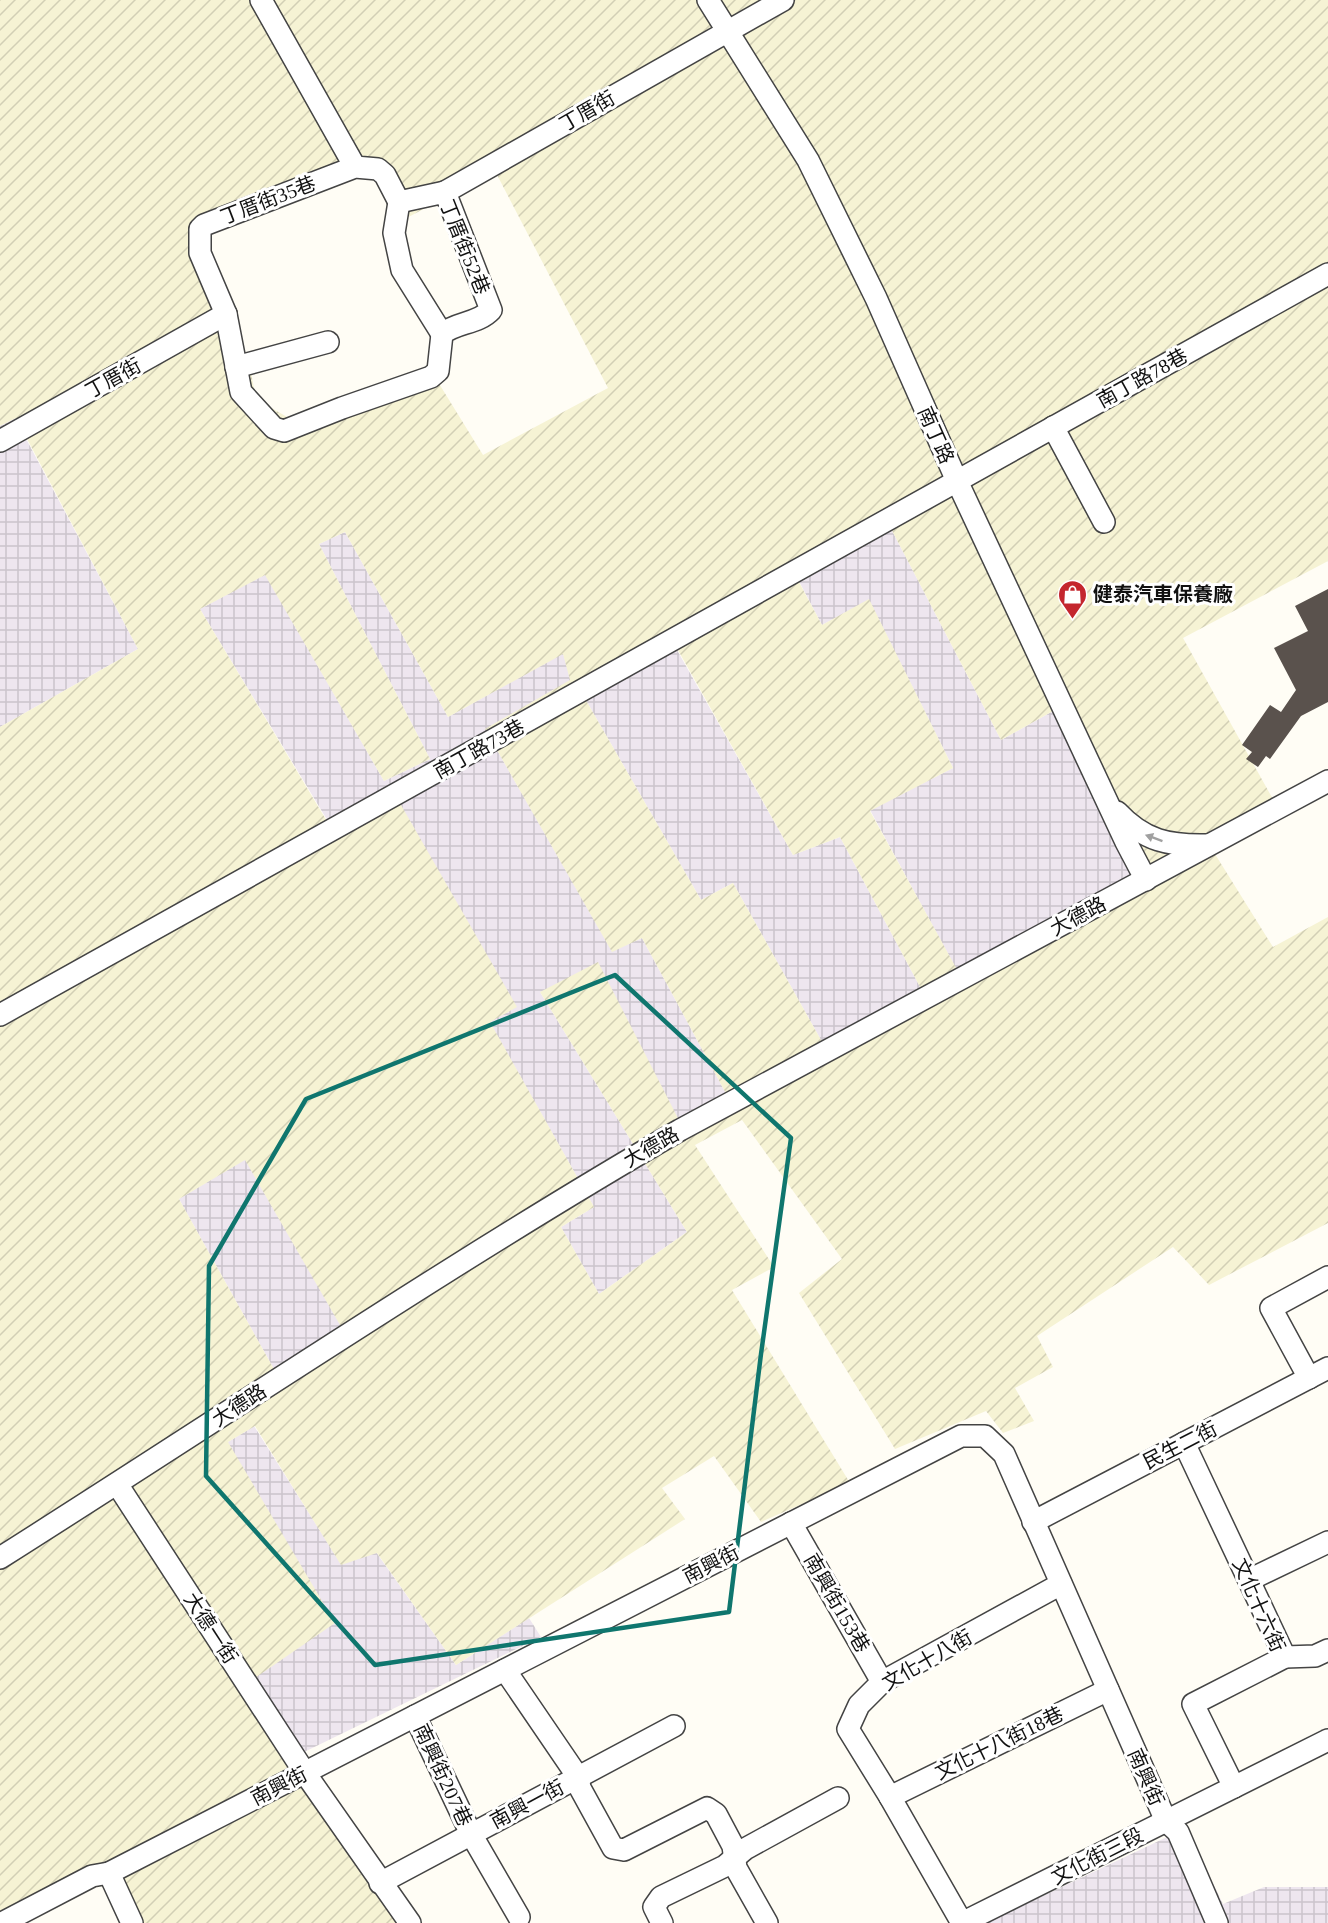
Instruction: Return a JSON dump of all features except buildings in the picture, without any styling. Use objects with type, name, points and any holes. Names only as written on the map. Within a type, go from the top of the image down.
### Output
[{"type":"street","points":[[226,314],[241,392],[274,428],[284,431],[431,377],[438,371],[442,334],[402,270],[393,233],[399,202],[385,175],[378,169],[355,166],[261,0]]},
{"type":"street","name":"南丁路","points":[[708,0],[808,160],[876,298],[957,481],[1146,880]]},
{"type":"street","name":"丁厝街","points":[[446,192],[783,0]]},
{"type":"street","name":"丁厝街35巷","points":[[226,314],[200,253],[200,229],[204,225],[355,166]]},
{"type":"street","name":"丁厝街52巷","points":[[399,202],[446,192],[490,310],[484,317],[448,328],[442,334]]},
{"type":"street","name":"南丁路78巷","points":[[957,481],[1328,274]]},
{"type":"street","name":"丁厝街","points":[[0,441],[226,314]]},
{"type":"street","points":[[236,367],[328,342]]},
{"type":"street","points":[[1053,428],[1104,522]]},
{"type":"street","name":"南丁路73巷","points":[[0,1015],[957,481]]},
{"type":"street","name":"大德路","points":[[0,1558],[461,1262],[594,1180],[680,1130],[1328,781]]},
{"type":"street","points":[[1107,801],[1129,825],[1154,839],[1189,845],[1211,844]]},
{"type":"street","points":[[1309,1378],[1271,1308],[1328,1278]]},
{"type":"street","name":"民生二街","points":[[1033,1522],[1328,1368]]},
{"type":"street","name":"南興街","points":[[2,1923],[92,1876],[108,1873],[305,1773],[961,1436],[985,1436],[1004,1454],[1166,1821],[1178,1832],[1217,1923]]},
{"type":"street","name":"文化十六街","points":[[1184,1443],[1285,1657],[1193,1704],[1234,1787]]},
{"type":"street","name":"大德一街","points":[[117,1484],[305,1773],[410,1923]]},
{"type":"street","name":"南興街153巷","points":[[791,1523],[882,1682]]},
{"type":"street","points":[[1248,1580],[1328,1542]]},
{"type":"street","name":"文化十八街","points":[[962,1923],[848,1729],[859,1705],[882,1682],[1061,1584]]},
{"type":"street","points":[[1285,1657],[1315,1656],[1328,1650]]},
{"type":"street","points":[[505,1670],[578,1777],[580,1788],[613,1848],[624,1850],[707,1808],[716,1814],[734,1846],[736,1868],[767,1923]]},
{"type":"street","name":"文化十八街18巷","points":[[890,1797],[1108,1690]]},
{"type":"street","name":"南興街207巷","points":[[415,1716],[471,1834],[519,1917]]},
{"type":"street","name":"南興一街","points":[[380,1883],[674,1726]]},
{"type":"street","name":"文化街三段","points":[[962,1923],[1328,1740]]},
{"type":"street","points":[[658,1915],[662,1897],[725,1866],[745,1849],[838,1798]]},
{"type":"street","points":[[108,1873],[132,1923]]},
{"type":"highlighted area","points":[[615,975],[791,1138],[729,1612],[375,1665],[206,1476],[209,1266],[306,1099]]},
{"type":"shaded area","points":[[0,0],[1328,0],[1328,561],[1183,638],[1274,801],[1205,838],[1273,947],[1328,917],[1328,1223],[1209,1285],[1173,1247],[1037,1336],[1053,1367],[1015,1388],[1034,1421],[1003,1433],[986,1411],[895,1449],[799,1293],[842,1259],[742,1120],[695,1145],[774,1267],[732,1290],[850,1483],[761,1522],[714,1456],[662,1488],[685,1519],[456,1665],[377,1553],[341,1565],[255,1426],[228,1442],[335,1623],[255,1678],[414,1923],[122,1923],[100,1877],[0,1923],[0,727],[138,649],[16,418],[0,426]],"holes":[[[358,169],[378,177],[401,221],[495,171],[608,388],[483,455],[430,369],[294,421],[256,399],[249,362],[204,237]],[[886,519],[1001,740],[1053,711],[1135,878],[960,975],[870,811],[953,768],[869,599],[822,625],[793,571]],[[345,532],[448,717],[563,654],[570,680],[485,729],[612,952],[642,938],[730,1101],[682,1126],[598,962],[540,992],[687,1232],[599,1294],[561,1227],[594,1207],[490,1022],[517,1007],[397,798],[334,833],[200,609],[265,575],[384,781],[430,759],[319,544]],[[674,643],[793,855],[840,837],[927,1000],[826,1049],[733,883],[701,900],[580,690]],[[245,1160],[344,1332],[275,1371],[179,1199]]]},
{"type":"shaded area","points":[[15,418],[138,649],[0,727],[0,426]]},
{"type":"shaded area","points":[[886,519],[1001,740],[1053,711],[1136,878],[960,976],[870,810],[953,768],[869,600],[822,625],[793,570]]},
{"type":"shaded area","points":[[345,532],[448,717],[563,653],[571,680],[485,729],[612,951],[642,938],[730,1101],[682,1126],[540,992],[687,1232],[599,1294],[561,1227],[594,1207],[489,1021],[516,1006],[335,833],[200,609],[265,574],[384,781],[430,759],[319,544]]},
{"type":"shaded area","points":[[673,643],[793,855],[840,837],[927,1000],[826,1049],[733,883],[701,900],[580,690]]},
{"type":"shaded area","points":[[245,1159],[344,1331],[275,1371],[179,1199]]},
{"type":"shaded area","points":[[254,1426],[341,1564],[376,1552],[456,1665],[529,1618],[541,1637],[302,1753],[255,1678],[228,1442]]},
{"type":"shaded area","points":[[1186,1828],[1223,1904],[1264,1887],[1328,1887],[1328,1923],[986,1923]]},
{"type":"place","name":"健泰汽車保養廠","points":[[1072,620]]}]
